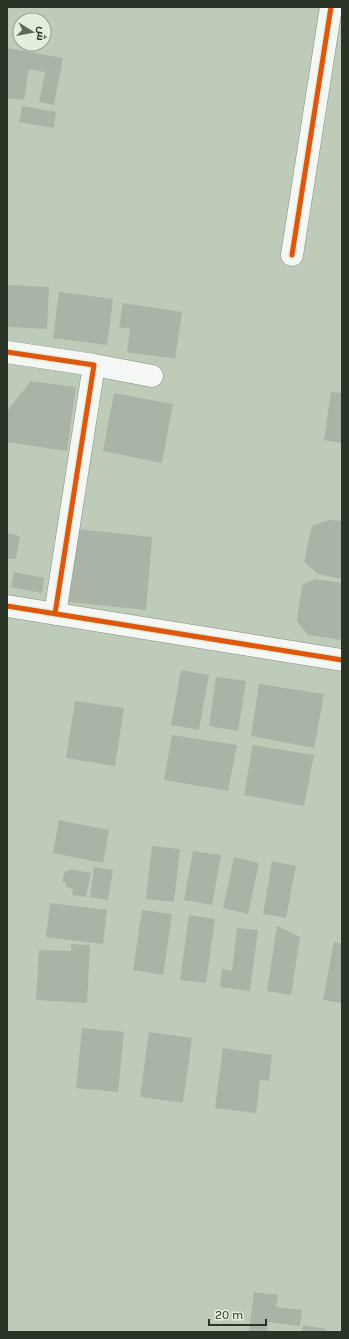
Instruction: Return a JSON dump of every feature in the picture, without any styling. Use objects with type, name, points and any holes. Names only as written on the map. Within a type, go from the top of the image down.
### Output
[{"type":"street","points":[[292,254],[331,7]]},
{"type":"street","points":[[7,352],[94,365],[152,376]]},
{"type":"street","points":[[55,614],[94,365]]},
{"type":"street","points":[[7,606],[342,660]]},
{"type":"building","points":[[7,48],[12,49],[12,52],[29,52],[63,58],[54,105],[39,102],[45,72],[29,69],[24,100],[7,98]]},
{"type":"building","points":[[22,106],[56,112],[54,128],[19,122]]},
{"type":"building","points":[[7,285],[49,287],[47,329],[7,327]]},
{"type":"building","points":[[59,292],[113,299],[107,345],[53,338]]},
{"type":"building","points":[[123,303],[182,312],[175,359],[127,352],[130,329],[119,327]]},
{"type":"building","points":[[31,381],[76,387],[67,451],[7,442],[7,411]]},
{"type":"building","points":[[331,392],[342,393],[342,443],[324,440]]},
{"type":"building","points":[[114,393],[173,404],[162,463],[103,451]]},
{"type":"building","points":[[329,520],[342,521],[342,579],[318,574],[304,562],[312,526]]},
{"type":"building","points":[[77,529],[152,537],[146,610],[69,602]]},
{"type":"building","points":[[7,533],[20,536],[16,559],[7,558]]},
{"type":"building","points":[[14,572],[44,578],[42,593],[11,587]]},
{"type":"building","points":[[315,579],[342,583],[342,640],[308,635],[297,621],[302,585]]},
{"type":"building","points":[[181,670],[209,675],[199,730],[171,725]]},
{"type":"building","points":[[216,677],[246,681],[238,731],[209,726]]},
{"type":"building","points":[[259,684],[324,694],[314,748],[251,736]]},
{"type":"building","points":[[75,701],[124,708],[115,766],[66,758]]},
{"type":"building","points":[[172,735],[237,745],[228,791],[164,780]]},
{"type":"building","points":[[253,745],[314,755],[304,806],[244,795]]},
{"type":"building","points":[[59,820],[109,830],[103,863],[53,853]]},
{"type":"building","points":[[152,846],[180,849],[174,902],[146,899]]},
{"type":"building","points":[[193,851],[221,855],[212,905],[184,900]]},
{"type":"building","points":[[234,857],[259,863],[248,914],[223,908]]},
{"type":"building","points":[[272,861],[296,866],[286,918],[263,914]]},
{"type":"building","points":[[94,867],[113,870],[108,900],[90,897]]},
{"type":"building","points":[[69,869],[91,873],[86,897],[72,895],[73,889],[66,887],[66,882],[62,882],[65,871],[68,871]]},
{"type":"building","points":[[50,903],[107,910],[103,944],[46,937]]},
{"type":"building","points":[[142,910],[172,914],[163,975],[133,970]]},
{"type":"building","points":[[189,915],[215,919],[206,983],[180,980]]},
{"type":"building","points":[[277,926],[300,937],[291,995],[267,991]]},
{"type":"building","points":[[237,928],[258,930],[250,991],[220,987],[222,969],[232,971]]},
{"type":"building","points":[[334,942],[342,944],[342,1003],[323,1000]]},
{"type":"building","points":[[71,944],[90,945],[87,1003],[36,1000],[39,950],[71,951]]},
{"type":"building","points":[[82,1028],[124,1032],[118,1092],[76,1088]]},
{"type":"building","points":[[149,1032],[192,1038],[183,1103],[140,1097]]},
{"type":"building","points":[[223,1048],[272,1055],[269,1081],[260,1080],[256,1113],[215,1108]]},
{"type":"building","points":[[254,1292],[278,1295],[276,1307],[302,1310],[300,1326],[268,1322],[267,1332],[249,1332]]},
{"type":"building","points":[[303,1325],[326,1329],[325,1332],[302,1332]]},
{"type":"cycle path","points":[[292,255],[331,7]]},
{"type":"cycle path","points":[[7,352],[94,365],[55,614]]},
{"type":"cycle path","points":[[7,606],[342,660]]}]
